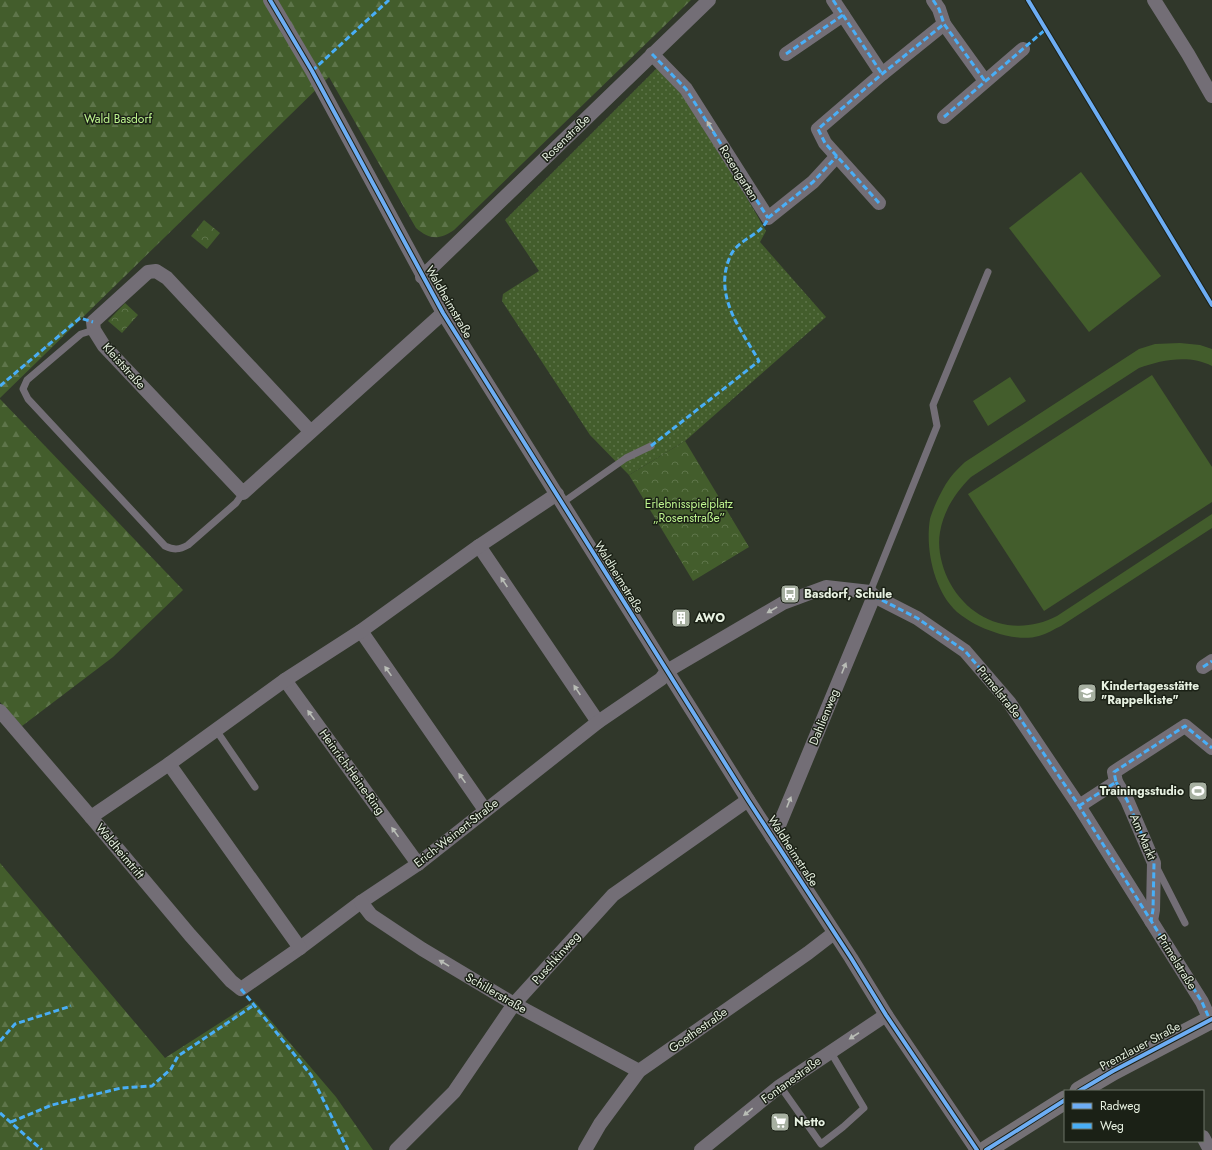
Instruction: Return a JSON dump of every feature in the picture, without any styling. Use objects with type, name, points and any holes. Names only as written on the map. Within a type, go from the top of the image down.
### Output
[{"type":"main road","name":"Prenzlauer Straße","points":[[1081,1090],[1120,1067],[1211,1020]]},
{"type":"main road","points":[[986,1150],[1064,1101]]},
{"type":"street","name":"Waldheimstraße","points":[[270,0],[312,71],[443,313],[748,800],[886,1015],[977,1150]]},
{"type":"street","name":"Rosenstraße","points":[[422,276],[709,0]]},
{"type":"street","points":[[833,0],[882,74]]},
{"type":"street","points":[[933,0],[939,9],[944,24],[985,81]]},
{"type":"street","points":[[1154,0],[1212,96]]},
{"type":"street","points":[[786,54],[843,15]]},
{"type":"street","points":[[879,204],[825,143],[818,129],[882,74],[944,24]]},
{"type":"street","points":[[944,117],[1023,50]]},
{"type":"street","name":"Rosengarten","points":[[652,54],[686,89],[768,218],[813,182],[837,156]]},
{"type":"street","points":[[94,330],[93,322],[148,272],[156,271],[167,278],[311,432]]},
{"type":"street","points":[[243,493],[443,313]]},
{"type":"street","name":"Kleiststraße","points":[[94,330],[104,346],[243,493]]},
{"type":"street","points":[[91,817],[169,764],[285,680],[361,631],[480,546],[560,498]]},
{"type":"street","points":[[480,546],[598,722]]},
{"type":"street","name":"Primelstraße","points":[[667,671],[783,603],[826,587],[872,594],[917,618],[965,651],[1009,702],[1079,806],[1202,1002],[1211,1020]]},
{"type":"street","name":"Dahlienweg","points":[[772,837],[780,823],[872,594]]},
{"type":"street","points":[[361,631],[485,810]]},
{"type":"street","name":"Erich-Weinert-Straße","points":[[241,989],[300,948],[361,902],[418,864],[598,722],[661,679],[667,671]]},
{"type":"street","name":"Heinrich-Heine-Ring","points":[[285,680],[418,864]]},
{"type":"street","name":"Waldheimtrift","points":[[0,711],[190,935],[231,981],[241,989]]},
{"type":"street","points":[[1079,806],[1116,782],[1114,772],[1185,726],[1212,748]]},
{"type":"street","points":[[169,764],[300,948]]},
{"type":"street","name":"Am Markt","points":[[1116,782],[1127,800],[1154,863],[1153,910],[1151,921]]},
{"type":"street","name":"Puschkinweg","points":[[396,1150],[454,1092],[514,1004],[613,895],[748,800]]},
{"type":"street","name":"Schillerstraße","points":[[361,902],[371,915],[422,949],[514,1004],[639,1071]]},
{"type":"street","name":"Goethestraße","points":[[585,1150],[600,1124],[639,1071],[808,953],[834,933]]},
{"type":"street","name":"Fontanestraße","points":[[701,1150],[780,1086],[886,1015]]},
{"type":"street","points":[[1204,1139],[1210,1150]]},
{"type":"lane","points":[[872,594],[937,426],[933,405],[988,272]]},
{"type":"lane","points":[[94,330],[81,334],[27,380],[23,389],[33,405],[165,546],[174,549],[181,549],[188,545],[236,503],[243,493]]},
{"type":"lane","points":[[560,498],[626,458],[651,446]]},
{"type":"lane","points":[[216,730],[256,787]]},
{"type":"lane","points":[[1154,863],[1186,923]]},
{"type":"lane","points":[[780,1086],[821,1144],[864,1108],[830,1052]]},
{"type":"green space","name":"Wald Basdorf","points":[[0,0],[691,0],[454,230],[444,236],[430,237],[416,228],[329,77],[0,398]]},
{"type":"green space","points":[[657,68],[696,110],[766,231],[760,242],[826,317],[685,441],[629,475],[590,435],[502,301],[503,294],[539,271],[505,220]]},
{"type":"green space","points":[[1081,172],[1161,276],[1089,332],[1009,228]]},
{"type":"green space","points":[[204,220],[220,233],[207,249],[191,236]]},
{"type":"green space","points":[[125,303],[138,315],[122,333],[108,321]]},
{"type":"green space","points":[[1180,343],[1200,345],[1212,349],[1212,366],[1203,362],[1185,359],[1166,361],[1139,368],[971,477],[955,496],[944,516],[939,538],[941,558],[950,583],[959,597],[970,608],[983,617],[997,622],[1011,625],[1026,625],[1042,622],[1057,616],[1212,514],[1212,528],[1061,626],[1042,635],[1022,638],[1005,635],[979,626],[957,612],[942,593],[937,581],[930,556],[929,543],[931,514],[941,492],[953,474],[965,462],[1139,349],[1155,344]]},
{"type":"green space","points":[[1152,375],[1212,467],[1212,502],[1044,611],[968,494]]},
{"type":"green space","points":[[1010,377],[1026,401],[988,426],[973,401]]},
{"type":"green space","points":[[0,399],[183,590],[113,657],[22,726],[0,702]]},
{"type":"green space","name":"Erlebnisspielplatz „Rosenstraße”","points":[[685,441],[749,547],[693,581],[629,475]]},
{"type":"green space","points":[[0,863],[165,1058],[254,1001],[336,1097],[373,1150],[0,1150]]},
{"type":"marked path","points":[[312,71],[389,0]]},
{"type":"marked path","points":[[833,0],[882,74]]},
{"type":"marked path","points":[[933,0],[939,9],[944,24],[985,81]]},
{"type":"marked path","points":[[786,54],[843,15]]},
{"type":"marked path","points":[[879,203],[825,143],[818,129],[882,74],[944,24]]},
{"type":"marked path","points":[[944,117],[1046,29]]},
{"type":"marked path","points":[[652,54],[686,89],[768,218]]},
{"type":"marked path","points":[[768,218],[813,182],[837,156]]},
{"type":"marked path","points":[[651,446],[759,361],[739,327],[728,303],[725,291],[725,278],[730,256],[739,245],[758,231],[766,223],[768,218]]},
{"type":"marked path","points":[[0,386],[80,318],[93,322]]},
{"type":"marked path","points":[[874,596],[917,618],[965,651],[1009,702],[1079,806],[1202,1002],[1210,1020]]},
{"type":"marked path","points":[[1203,667],[1212,661]]},
{"type":"marked path","points":[[1079,806],[1116,782],[1114,772],[1185,726],[1212,748]]},
{"type":"marked path","points":[[1116,782],[1127,800],[1154,863],[1153,910],[1151,921]]},
{"type":"marked path","points":[[241,989],[311,1075],[348,1150]]},
{"type":"marked path","points":[[11,1122],[52,1105],[121,1088],[152,1086],[171,1069],[178,1056],[254,1005]]},
{"type":"marked path","points":[[0,1041],[15,1024],[71,1006]]},
{"type":"marked path","points":[[0,1113],[42,1150]]},
{"type":"cycle path","points":[[270,0],[312,71],[443,313],[748,800],[851,958],[886,1015],[977,1150]]},
{"type":"cycle path","points":[[1028,0],[1212,305]]},
{"type":"cycle path","points":[[1081,1090],[1113,1071],[1212,1019]]},
{"type":"cycle path","points":[[986,1150],[1064,1101]]},
{"type":"place","name":"Basdorf, Schule","points":[[790,594]]},
{"type":"place","name":"AWO","points":[[681,618]]},
{"type":"place","name":"Kindertagesstätte \"Rappelkiste\"","points":[[1087,693]]},
{"type":"place","name":"Trainingsstudio","points":[[1198,791]]},
{"type":"place","name":"Netto","points":[[780,1122]]}]
